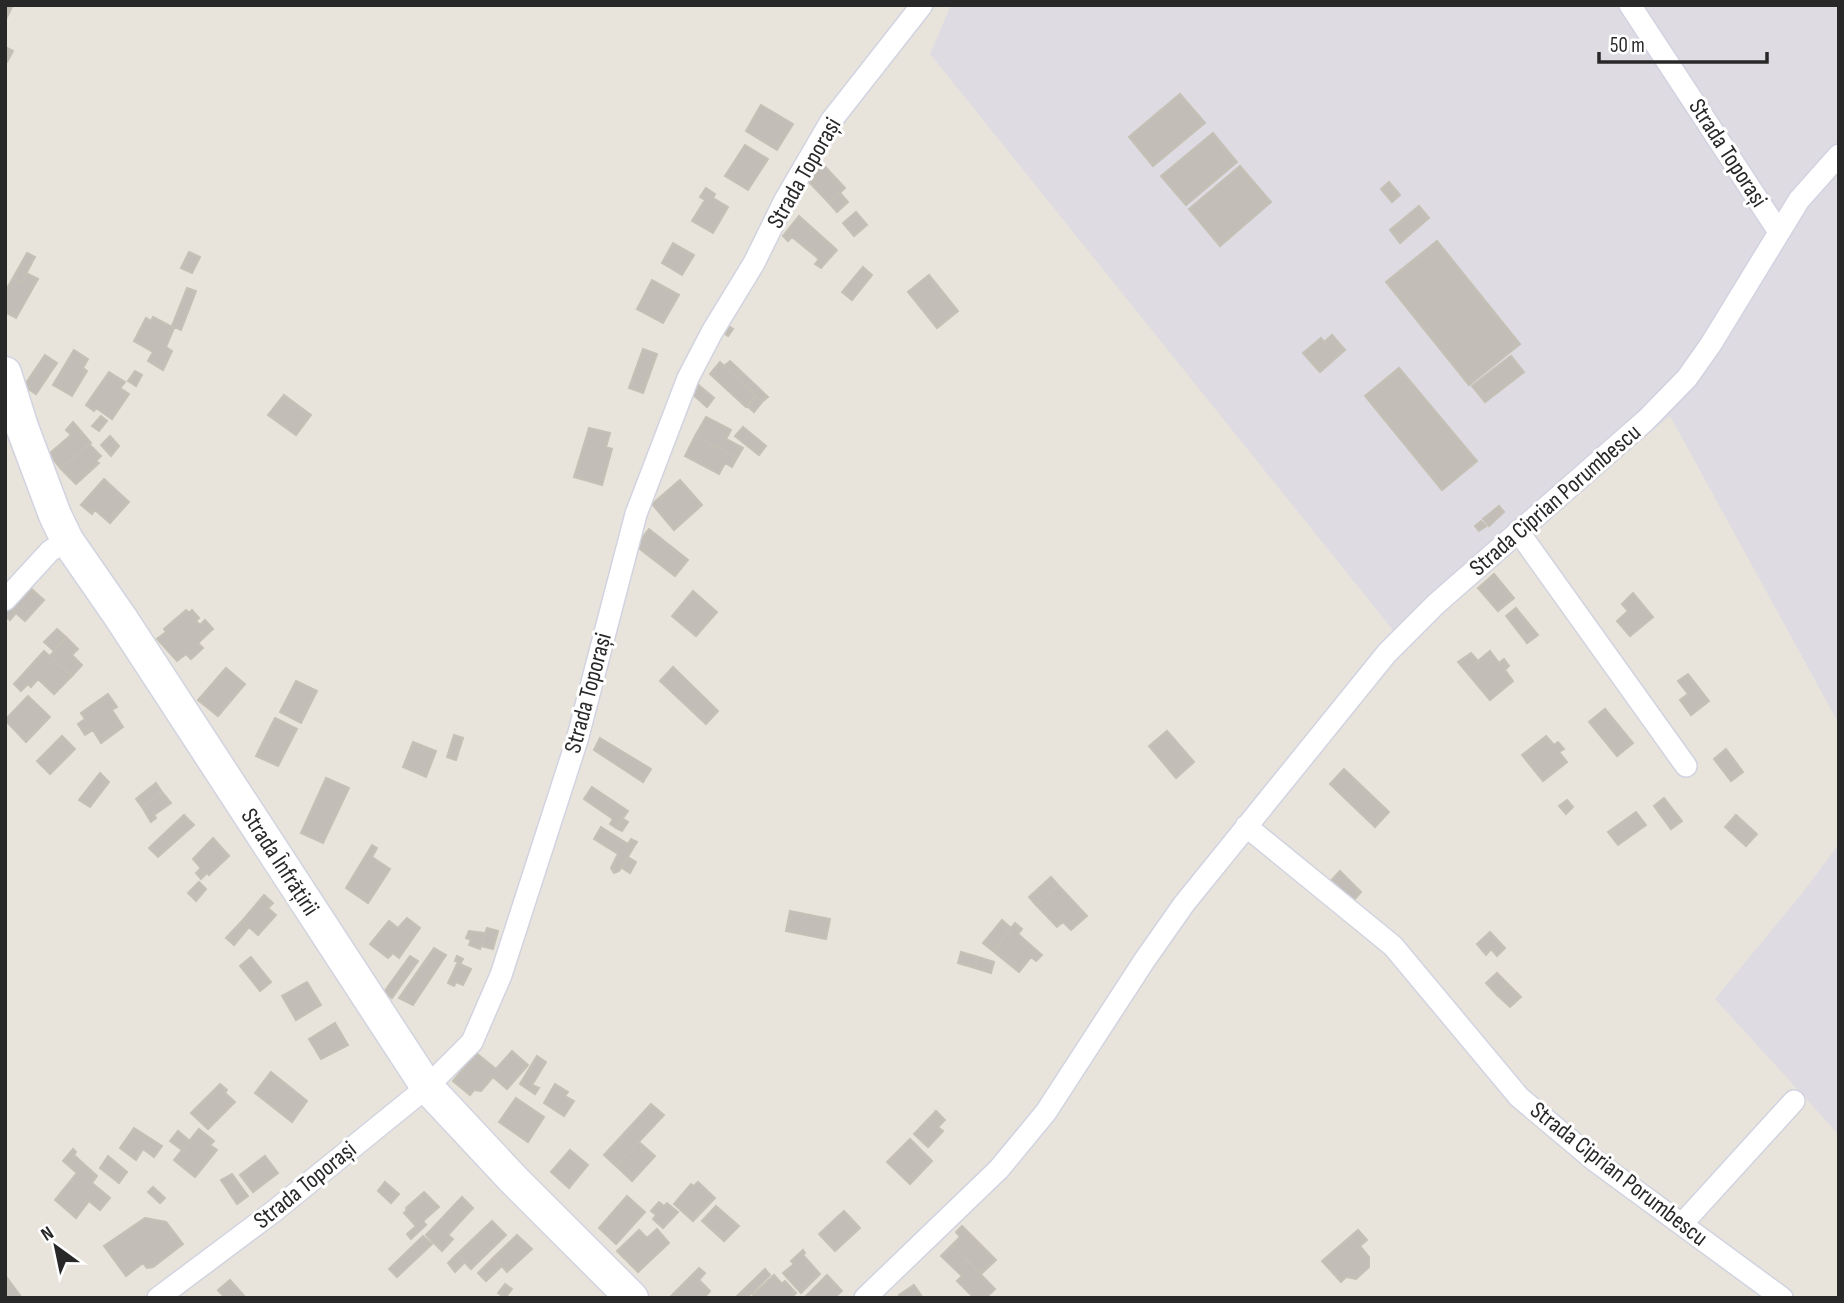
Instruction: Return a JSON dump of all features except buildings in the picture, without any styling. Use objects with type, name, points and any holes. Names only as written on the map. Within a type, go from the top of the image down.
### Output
[{"type":"main road","name":"Strada Înfrățirii","points":[[5,373],[12,421],[67,540],[121,618],[427,1087],[513,1179],[632,1298]]},
{"type":"street","name":"Strada Toporași","points":[[158,1298],[273,1212],[427,1087],[472,1042],[501,975],[576,740],[636,514],[688,378],[831,121],[922,5]]},
{"type":"street","name":"Strada Toporași","points":[[1630,5],[1779,232]]},
{"type":"street","name":"Strada Ciprian Porumbescu","points":[[864,1298],[999,1169],[1046,1112],[1184,904],[1387,653],[1436,604],[1646,420],[1687,378],[1711,344],[1799,200],[1839,155]]},
{"type":"street","points":[[1518,531],[1686,766]]},
{"type":"street","points":[[5,600],[50,551],[67,540]]},
{"type":"street","name":"Strada Ciprian Porumbescu","points":[[1246,826],[1393,946],[1519,1097],[1594,1160],[1682,1224],[1755,1289],[1782,1298]]},
{"type":"street","points":[[1682,1224],[1794,1101]]},
{"type":"shaded area","points":[[951,5],[1839,5],[1839,724],[1670,416],[1400,639],[930,54]]},
{"type":"shaded area","points":[[1839,844],[1839,1135],[1715,999]]}]
